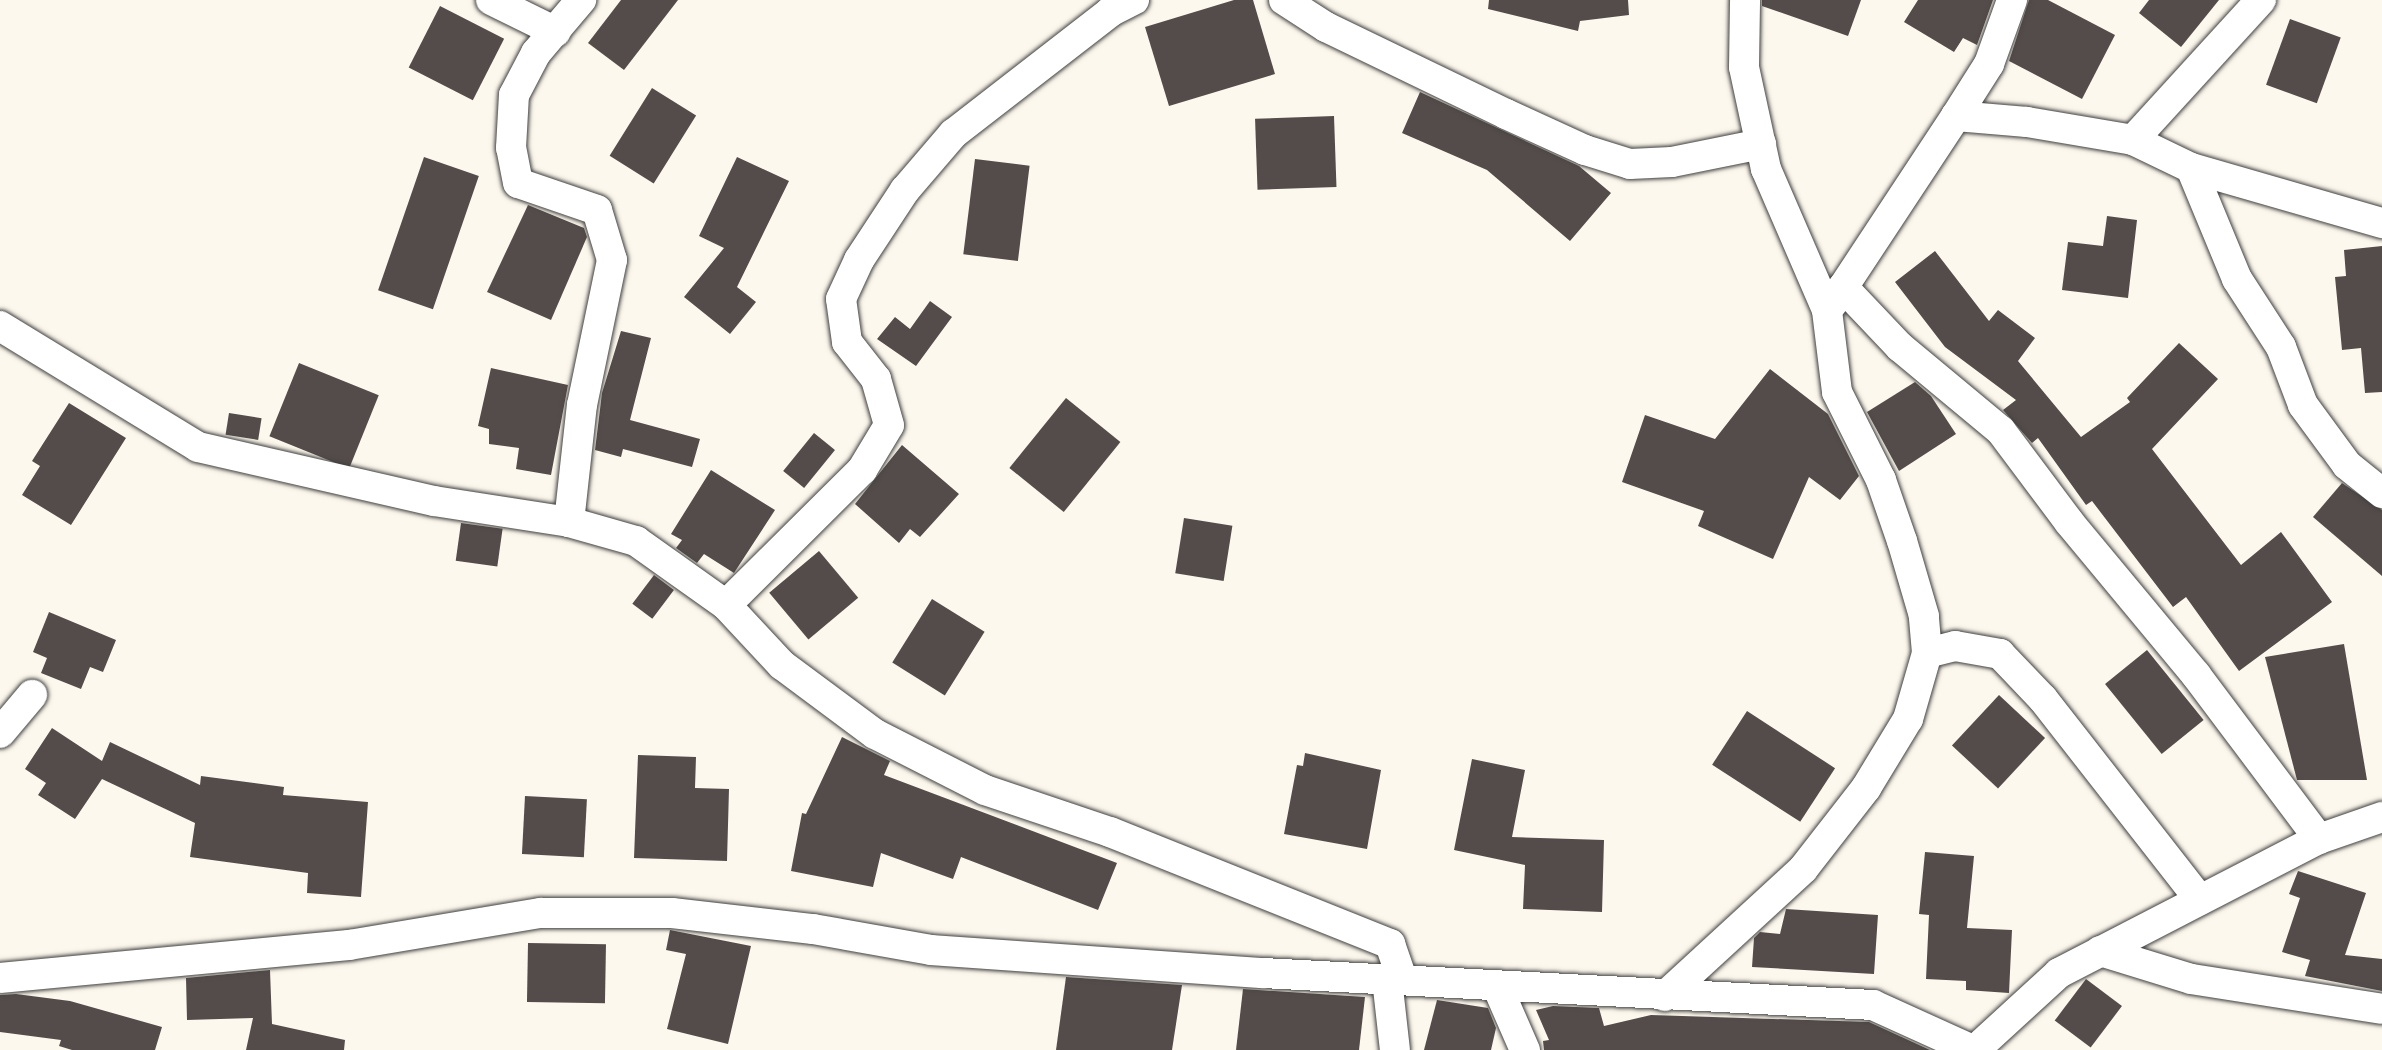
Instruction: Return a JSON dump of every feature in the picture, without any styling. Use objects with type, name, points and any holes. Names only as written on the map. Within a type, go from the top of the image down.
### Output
[{"type":"street","points":[[491,0],[556,32]]},
{"type":"street","points":[[569,523],[582,405],[612,260],[597,210],[518,183],[511,148],[514,95],[536,53],[581,0]]},
{"type":"street","points":[[1284,0],[1326,27],[1506,114],[1619,160],[1672,162],[1760,144]]},
{"type":"street","points":[[1745,0],[1744,67],[1766,169],[1835,299],[1900,347],[2001,431],[2069,523],[2196,675],[2319,839]]},
{"type":"street","points":[[1665,996],[1803,869],[1866,788],[1908,719],[1927,653],[1924,616],[1881,481],[1837,391],[1835,299],[1989,64],[2012,0]]},
{"type":"street","points":[[2133,140],[2260,0]]},
{"type":"street","points":[[726,605],[862,470],[889,425],[876,379],[847,342],[841,299],[859,260],[905,190],[953,134],[1119,4]]},
{"type":"street","points":[[1956,116],[2027,122],[2133,140],[2192,168],[2382,223]]},
{"type":"street","points":[[2192,168],[2237,279],[2281,347],[2303,405],[2347,465],[2382,494]]},
{"type":"street","points":[[0,326],[198,447],[434,500],[569,523],[636,541],[726,605],[782,665],[875,734],[985,790],[1110,832],[1390,944],[1394,979],[1395,1050]]},
{"type":"street","points":[[1927,653],[1955,646],[2000,654],[2043,699],[2200,900]]},
{"type":"street","points":[[0,733],[32,695]]},
{"type":"street","points":[[0,978],[349,945],[541,913],[672,913],[813,929],[930,950],[1665,996],[1873,1005],[1973,1050],[2059,972],[2319,839],[2382,817]]},
{"type":"street","points":[[2100,951],[2191,979],[2382,1009]]},
{"type":"street","points":[[1497,986],[1525,1050]]},
{"type":"building","points":[[621,0],[678,0],[624,70],[588,43]]},
{"type":"building","points":[[1234,0],[1253,0],[1275,74],[1169,106],[1145,27]]},
{"type":"building","points":[[1489,0],[1628,0],[1629,15],[1580,21],[1578,31],[1488,9]]},
{"type":"building","points":[[1762,0],[1861,0],[1848,36],[1762,6]]},
{"type":"building","points":[[1918,0],[1993,0],[1977,45],[1963,38],[1954,52],[1904,22]]},
{"type":"building","points":[[2029,0],[2048,0],[2115,35],[2082,99],[2009,61]]},
{"type":"building","points":[[2149,0],[2219,0],[2181,47],[2139,13]]},
{"type":"building","points":[[440,6],[504,39],[473,100],[409,67]]},
{"type":"building","points":[[2290,19],[2341,37],[2317,103],[2266,85]]},
{"type":"building","points":[[652,88],[696,116],[654,183],[610,156]]},
{"type":"building","points":[[1420,92],[1579,166],[1611,193],[1570,241],[1487,170],[1402,133]]},
{"type":"building","points":[[1334,116],[1336,187],[1258,190],[1255,119]]},
{"type":"building","points":[[424,157],[479,176],[433,309],[378,290]]},
{"type":"building","points":[[737,157],[789,181],[737,287],[756,302],[730,334],[684,297],[724,248],[699,236]]},
{"type":"building","points":[[975,159],[1030,166],[1018,261],[963,254]]},
{"type":"building","points":[[528,205],[584,228],[587,237],[551,320],[487,292]]},
{"type":"building","points":[[2107,216],[2137,220],[2128,298],[2062,290],[2068,242],[2103,246]]},
{"type":"building","points":[[2382,246],[2382,392],[2365,393],[2361,348],[2342,350],[2335,277],[2346,276],[2344,250]]},
{"type":"building","points":[[1935,251],[1989,321],[1998,310],[2035,338],[2018,361],[2081,437],[2130,402],[2127,398],[2179,343],[2218,379],[2152,449],[2241,565],[2281,532],[2332,602],[2239,671],[2186,597],[2173,607],[2092,501],[2086,505],[2038,438],[2032,443],[2003,410],[2016,400],[1945,347],[1895,282]]},
{"type":"building","points":[[930,301],[952,317],[916,366],[877,339],[895,317],[910,329]]},
{"type":"building","points":[[621,331],[651,338],[630,420],[700,439],[692,467],[623,449],[621,457],[595,450],[602,393]]},
{"type":"building","points":[[299,363],[379,395],[349,468],[269,436]]},
{"type":"building","points":[[491,368],[568,385],[551,475],[516,469],[519,448],[489,444],[489,429],[478,426]]},
{"type":"building","points":[[1770,369],[1828,414],[1859,476],[1840,500],[1809,477],[1773,559],[1698,526],[1704,511],[1622,482],[1645,415],[1715,439]]},
{"type":"building","points":[[1915,382],[1931,396],[1956,434],[1899,471],[1867,412]]},
{"type":"building","points":[[1066,398],[1120,442],[1064,512],[1009,468]]},
{"type":"building","points":[[69,403],[126,438],[71,525],[22,495],[40,466],[32,461]]},
{"type":"building","points":[[229,413],[262,418],[258,440],[226,435]]},
{"type":"building","points":[[814,433],[835,450],[804,488],[783,471]]},
{"type":"building","points":[[902,445],[959,494],[920,537],[910,529],[899,543],[855,504]]},
{"type":"building","points":[[711,470],[775,510],[734,573],[704,554],[697,563],[676,548],[682,540],[671,534]]},
{"type":"building","points":[[2342,483],[2382,510],[2382,576],[2313,517]]},
{"type":"building","points":[[1184,518],[1232,526],[1224,581],[1175,573]]},
{"type":"building","points":[[461,523],[503,529],[497,566],[456,561]]},
{"type":"building","points":[[819,551],[858,598],[808,640],[769,593]]},
{"type":"building","points":[[654,575],[674,590],[652,619],[632,604]]},
{"type":"building","points":[[932,599],[985,632],[945,695],[892,663]]},
{"type":"building","points":[[49,612],[116,640],[103,672],[90,667],[81,689],[41,673],[47,658],[33,652]]},
{"type":"building","points":[[2344,644],[2367,780],[2297,780],[2265,657]]},
{"type":"building","points":[[2147,650],[2204,720],[2162,754],[2105,684]]},
{"type":"building","points":[[1999,695],[2045,738],[1998,788],[1952,745]]},
{"type":"building","points":[[1747,711],[1835,768],[1800,822],[1712,765]]},
{"type":"building","points":[[52,728],[102,761],[110,742],[200,785],[201,776],[284,787],[283,795],[368,802],[361,897],[307,893],[308,873],[190,857],[195,823],[102,779],[75,819],[38,795],[46,783],[25,769]]},
{"type":"building","points":[[842,737],[890,761],[884,775],[1117,863],[1098,910],[961,857],[953,879],[881,853],[873,887],[791,871],[802,813],[806,814]]},
{"type":"building","points":[[1305,753],[1381,770],[1367,849],[1284,834],[1297,765],[1303,766]]},
{"type":"building","points":[[638,755],[696,757],[695,788],[729,789],[727,861],[634,858]]},
{"type":"building","points":[[1472,759],[1525,770],[1512,837],[1604,840],[1602,912],[1523,909],[1525,865],[1454,850]]},
{"type":"building","points":[[525,796],[587,799],[584,857],[522,854]]},
{"type":"building","points":[[1925,852],[1974,856],[1967,928],[2012,930],[2009,993],[1966,990],[1966,981],[1926,979],[1929,915],[1919,914]]},
{"type":"building","points":[[2298,871],[2366,893],[2345,955],[2382,959],[2382,991],[2305,976],[2310,960],[2282,952],[2300,898],[2289,894]]},
{"type":"building","points":[[1786,909],[1878,915],[1874,974],[1752,967],[1754,938],[1760,932],[1780,934]]},
{"type":"building","points":[[670,930],[751,946],[728,1044],[667,1029],[686,954],[666,950]]},
{"type":"building","points":[[528,943],[606,944],[605,1003],[527,1002]]},
{"type":"building","points":[[270,970],[272,1024],[345,1040],[344,1050],[246,1050],[253,1018],[187,1020],[186,978]]},
{"type":"building","points":[[1066,977],[1182,985],[1172,1050],[1056,1050]]},
{"type":"building","points":[[2086,979],[2122,1006],[2091,1048],[2055,1021]]},
{"type":"building","points":[[1243,989],[1365,997],[1359,1050],[1236,1050]]},
{"type":"building","points":[[16,994],[70,1001],[162,1027],[155,1050],[72,1050],[59,1046],[61,1040],[0,1032],[0,995]]},
{"type":"building","points":[[1437,1000],[1488,1008],[1496,1028],[1491,1050],[1424,1050]]},
{"type":"building","points":[[1553,1006],[1599,1008],[1604,1026],[1651,1015],[1869,1022],[1930,1050],[1544,1050],[1543,1041],[1549,1040],[1536,1010]]}]
